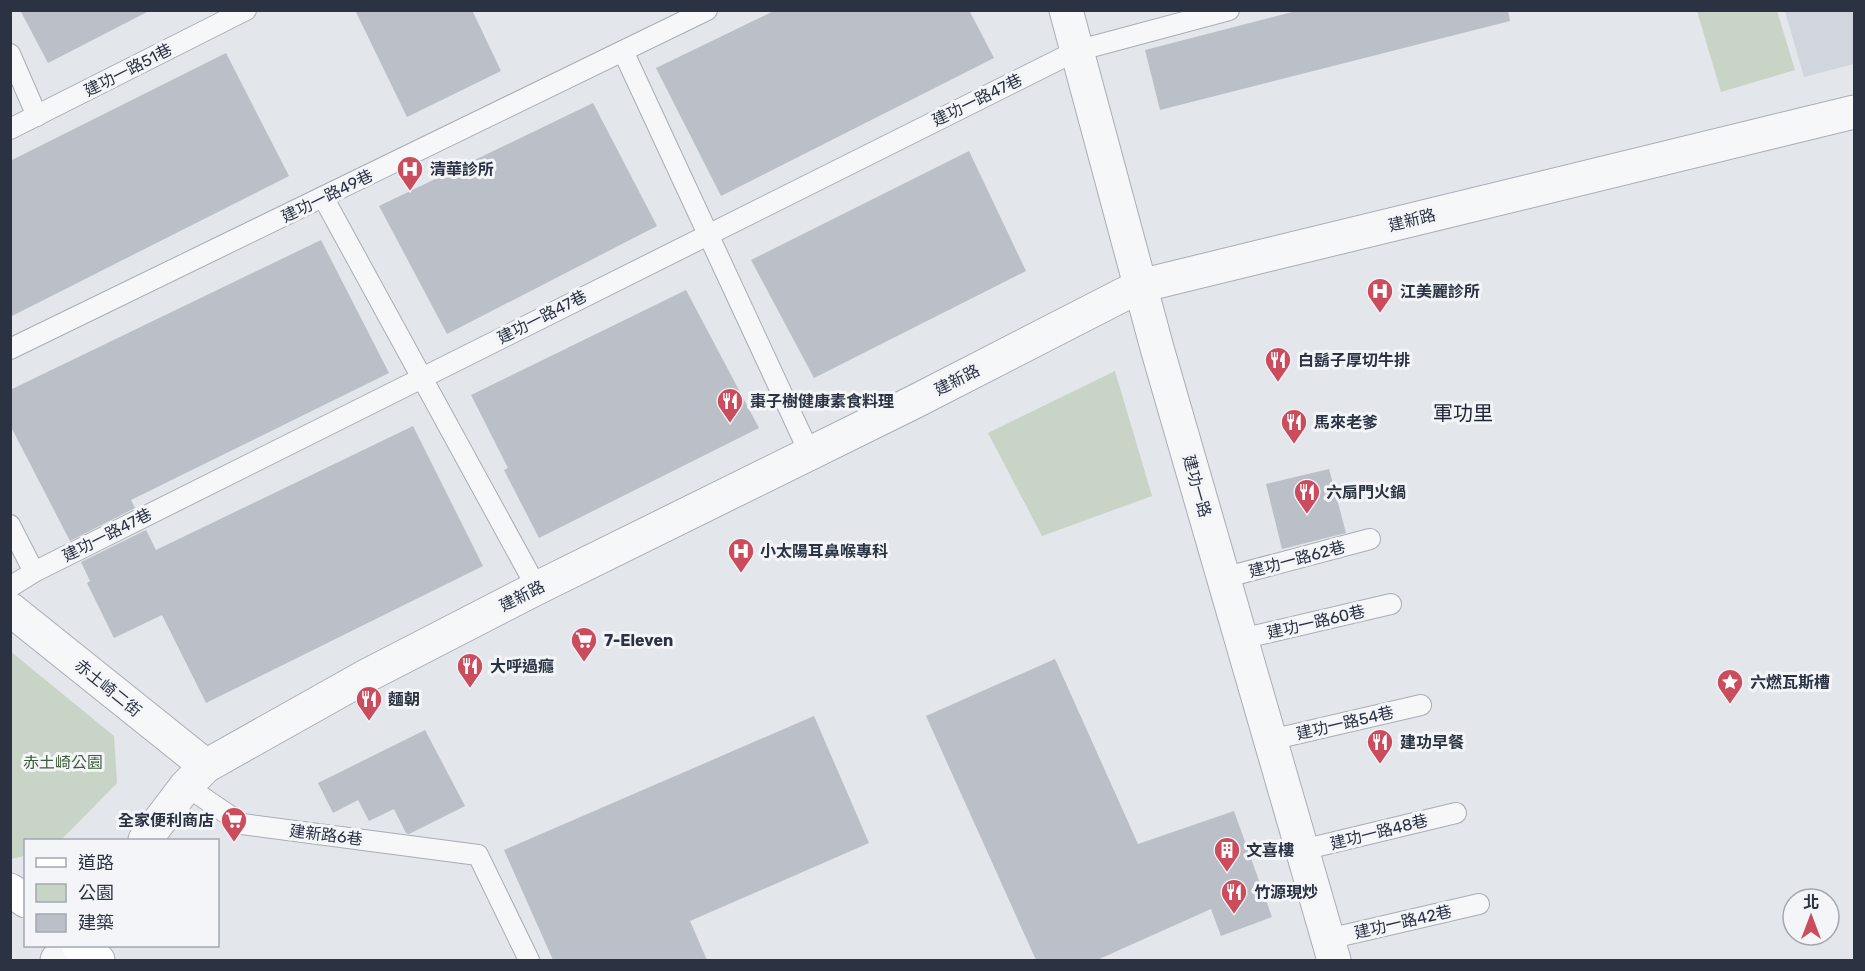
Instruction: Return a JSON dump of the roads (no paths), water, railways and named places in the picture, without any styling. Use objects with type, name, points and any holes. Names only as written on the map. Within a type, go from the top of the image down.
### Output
[{"type":"main road","points":[[10,890],[24,900]]},
{"type":"main road","points":[[82,947],[98,960]]},
{"type":"street","name":"建功一路","points":[[1066,10],[1140,286],[1331,950]]},
{"type":"street","name":"建新路","points":[[146,839],[196,776],[368,675],[1140,286],[1854,112]]},
{"type":"street","name":"赤土崎二街","points":[[10,609],[196,776]]},
{"type":"street","points":[[57,960],[68,947]]},
{"type":"lane","name":"建功一路51巷","points":[[10,129],[246,10]]},
{"type":"lane","name":"建功一路49巷","points":[[10,349],[707,10]]},
{"type":"lane","name":"建功一路47巷","points":[[10,587],[34,572],[707,233],[1076,51],[1229,10]]},
{"type":"lane","points":[[623,51],[810,454]]},
{"type":"lane","points":[[10,54],[37,116]]},
{"type":"lane","points":[[323,197],[537,588]]},
{"type":"lane","points":[[10,525],[34,572]]},
{"type":"lane","name":"建功一路62巷","points":[[1223,578],[1370,539]]},
{"type":"lane","name":"建功一路60巷","points":[[1241,639],[1391,604]]},
{"type":"lane","name":"建功一路54巷","points":[[1270,740],[1421,705]]},
{"type":"lane","name":"建新路6巷","points":[[196,776],[242,824],[478,855],[529,960]]},
{"type":"lane","name":"建功一路48巷","points":[[1302,850],[1456,813]]},
{"type":"lane","name":"建功一路42巷","points":[[1331,950],[1479,904]]},
{"type":"place","name":"清華診所","points":[[410,192]]},
{"type":"place","name":"江美麗診所","points":[[1380,314]]},
{"type":"place","name":"白鬍子厚切牛排","points":[[1278,383]]},
{"type":"place","name":"棗子樹健康素食料理","points":[[730,424]]},
{"type":"place","name":"馬來老爹","points":[[1294,445]]},
{"type":"place","name":"六扇門火鍋","points":[[1307,515]]},
{"type":"place","name":"小太陽耳鼻喉專科","points":[[741,574]]},
{"type":"place","name":"7-Eleven","points":[[584,663]]},
{"type":"place","name":"大呼過癮","points":[[470,689]]},
{"type":"place","name":"六燃瓦斯槽","points":[[1730,705]]},
{"type":"place","name":"麵朝","points":[[369,722]]},
{"type":"place","name":"建功早餐","points":[[1380,765]]},
{"type":"place","name":"全家便利商店","points":[[234,843]]},
{"type":"place","name":"文喜樓","points":[[1227,873]]},
{"type":"place","name":"竹源現炒","points":[[1234,915]]},
{"type":"district","name":"軍功里","points":[[1463,413]]},
{"type":"park label","name":"赤土崎公園","points":[[63,762]]}]
